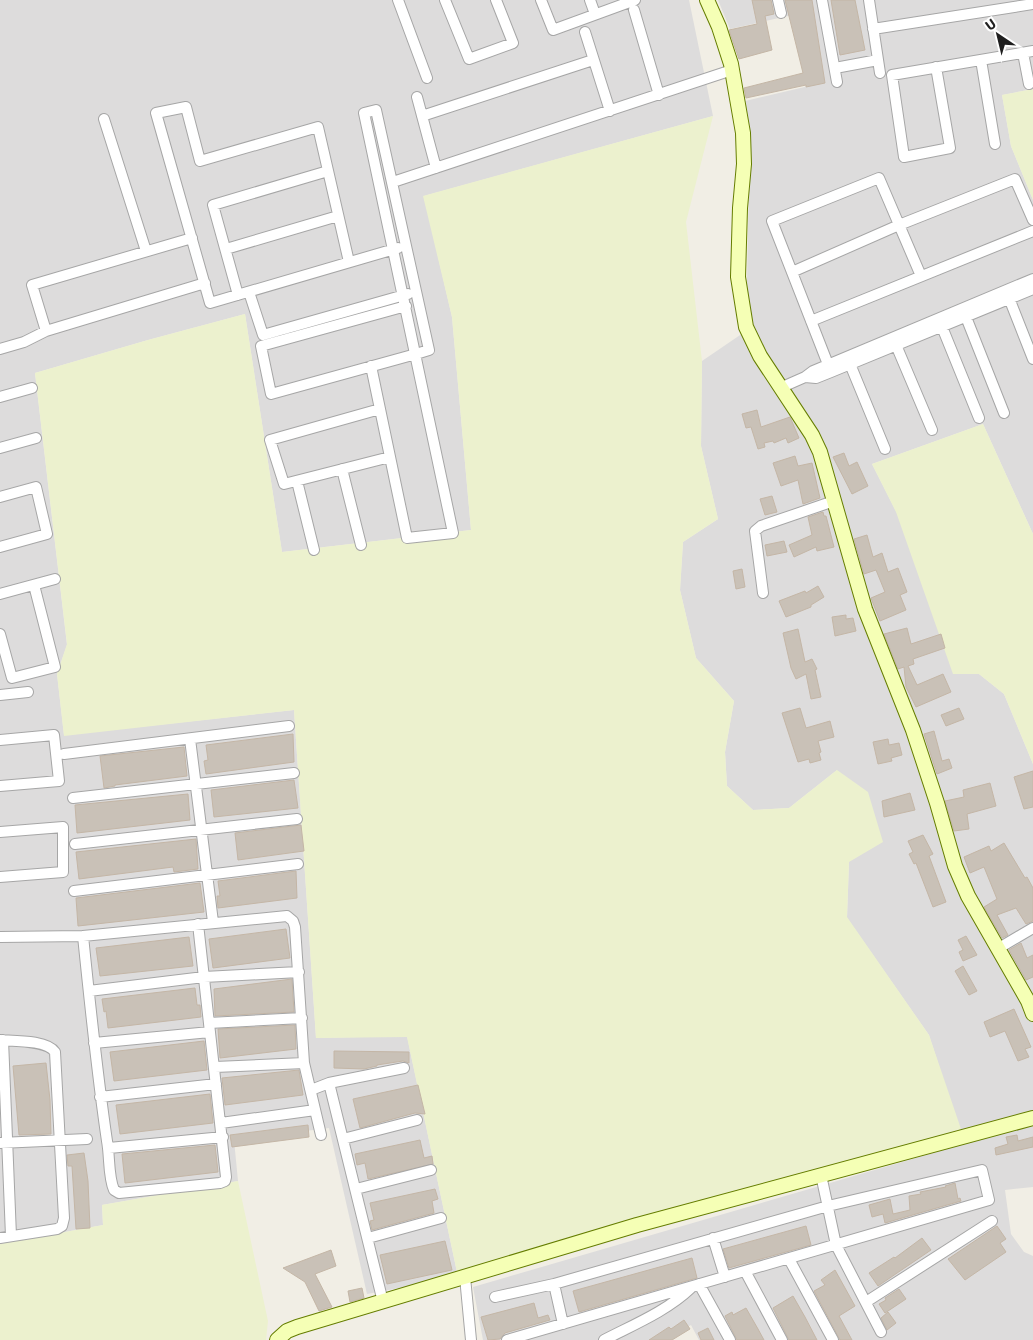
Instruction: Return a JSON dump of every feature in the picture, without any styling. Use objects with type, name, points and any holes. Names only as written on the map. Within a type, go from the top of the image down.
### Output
[{"type":"street","points":[[398,0],[427,78]]},
{"type":"street","points":[[445,0],[469,59],[513,43],[496,0]]},
{"type":"street","points":[[541,0],[552,30],[595,14],[635,5],[659,94]]},
{"type":"street","points":[[590,0],[595,14]]},
{"type":"street","points":[[707,0],[719,27],[732,70],[743,134],[744,150],[739,259],[740,295],[746,327],[752,341],[780,388],[812,434],[820,452],[865,609],[912,730],[937,803],[955,866],[968,896],[999,948],[1028,1001],[1033,1014]]},
{"type":"street","points":[[778,0],[781,13]]},
{"type":"street","points":[[822,0],[837,82]]},
{"type":"street","points":[[869,0],[880,73]]},
{"type":"street","points":[[874,29],[1033,4]]},
{"type":"street","points":[[584,32],[610,111]]},
{"type":"street","points":[[936,67],[950,148],[904,157],[892,74],[1028,52],[1029,84]]},
{"type":"street","points":[[422,116],[593,60]]},
{"type":"street","points":[[835,68],[878,60]]},
{"type":"street","points":[[981,60],[995,144]]},
{"type":"street","points":[[392,182],[732,70]]},
{"type":"street","points":[[417,97],[436,168]]},
{"type":"street","points":[[349,262],[318,127],[200,161],[186,107],[156,113],[210,303],[249,292],[406,245]]},
{"type":"street","points":[[371,366],[407,538],[452,533],[416,354],[406,306],[364,113],[376,110],[429,350],[416,354],[371,366],[270,394],[261,346],[406,306]]},
{"type":"street","points":[[104,119],[146,251]]},
{"type":"street","points":[[238,295],[213,205],[328,171]]},
{"type":"street","points":[[830,368],[772,221],[879,178],[921,276]]},
{"type":"street","points":[[792,272],[899,225],[1015,179],[1033,220]]},
{"type":"street","points":[[226,249],[338,216]]},
{"type":"street","points":[[811,321],[1033,231]]},
{"type":"street","points":[[46,331],[32,285],[192,238]]},
{"type":"street","points":[[780,388],[805,378],[816,378],[830,368],[964,312],[1033,279]]},
{"type":"street","points":[[0,349],[24,342],[46,331],[205,284]]},
{"type":"street","points":[[964,312],[1009,298],[1033,288]]},
{"type":"street","points":[[249,292],[262,335],[416,291]]},
{"type":"street","points":[[1009,298],[1033,359]]},
{"type":"street","points":[[964,312],[1004,413]]},
{"type":"street","points":[[830,368],[850,364],[896,345],[940,322]]},
{"type":"street","points":[[940,322],[979,418]]},
{"type":"street","points":[[896,345],[932,430]]},
{"type":"street","points":[[850,364],[885,449]]},
{"type":"street","points":[[0,396],[32,388]]},
{"type":"street","points":[[380,409],[270,440],[284,484],[390,457]]},
{"type":"street","points":[[0,448],[36,438]]},
{"type":"street","points":[[342,469],[361,545]]},
{"type":"street","points":[[297,481],[314,550]]},
{"type":"street","points":[[0,497],[36,487],[47,534],[0,547]]},
{"type":"street","points":[[763,593],[755,531],[761,526],[834,501]]},
{"type":"street","points":[[0,594],[55,579]]},
{"type":"street","points":[[0,634],[12,678],[55,667],[34,585]]},
{"type":"street","points":[[0,695],[28,692]]},
{"type":"street","points":[[64,754],[289,726]]},
{"type":"street","points":[[0,740],[54,735],[59,781],[0,786]]},
{"type":"street","points":[[190,739],[213,922]]},
{"type":"street","points":[[72,798],[294,773]]},
{"type":"street","points":[[75,844],[297,819]]},
{"type":"street","points":[[0,832],[63,827],[63,872],[0,877]]},
{"type":"street","points":[[74,891],[298,864]]},
{"type":"street","points":[[0,937],[83,936],[213,922],[287,916],[291,918],[295,927],[304,1063],[321,1135]]},
{"type":"street","points":[[83,936],[100,1097],[112,1182],[117,1192],[220,1183],[225,1182],[226,1179],[223,1137],[198,924]]},
{"type":"street","points":[[999,948],[1033,928]]},
{"type":"street","points":[[89,991],[204,977],[299,972]]},
{"type":"street","points":[[94,1043],[210,1027],[302,1018]]},
{"type":"street","points":[[0,1238],[58,1228],[63,1223],[55,1052],[52,1048],[42,1044],[1,1040],[4,1143],[11,1236]]},
{"type":"street","points":[[215,1067],[304,1063]]},
{"type":"street","points":[[311,1090],[329,1084],[404,1068]]},
{"type":"street","points":[[100,1097],[216,1084]]},
{"type":"street","points":[[329,1084],[383,1302]]},
{"type":"street","points":[[221,1123],[315,1110]]},
{"type":"street","points":[[277,1340],[287,1331],[637,1225],[1033,1118]]},
{"type":"street","points":[[343,1139],[417,1120]]},
{"type":"street","points":[[108,1148],[223,1137]]},
{"type":"street","points":[[4,1143],[87,1139]]},
{"type":"street","points":[[356,1190],[431,1170]]},
{"type":"street","points":[[495,1297],[554,1284],[828,1206],[982,1170],[989,1200],[563,1324],[535,1336],[507,1340]]},
{"type":"street","points":[[821,1174],[836,1245],[881,1332]]},
{"type":"street","points":[[368,1238],[441,1218]]},
{"type":"street","points":[[866,1302],[992,1221]]},
{"type":"street","points":[[713,1238],[725,1277]]},
{"type":"street","points":[[789,1259],[833,1340]]},
{"type":"street","points":[[744,1271],[782,1340]]},
{"type":"street","points":[[465,1277],[471,1340]]},
{"type":"street","points":[[554,1284],[563,1324]]},
{"type":"street","points":[[604,1340],[681,1298],[696,1285]]},
{"type":"street","points":[[696,1285],[730,1340]]},
{"type":"shaded area","points":[[0,0],[689,0],[713,116],[424,196],[452,317],[471,530],[282,552],[245,314],[35,373],[67,645],[57,674],[64,735],[294,710],[316,1038],[407,1036],[458,1277],[367,1294],[329,1128],[234,1140],[238,1181],[102,1205],[103,1225],[0,1244]]},
{"type":"shaded area","points":[[718,0],[1033,0],[1033,89],[1002,95],[1011,146],[1033,200],[1033,534],[983,424],[872,464],[979,674],[1004,694],[1033,764],[1033,1187],[1005,1190],[1011,1234],[1024,1252],[1033,1256],[1033,1340],[699,1340],[691,1325],[663,1340],[483,1340],[473,1287],[964,1144],[929,1035],[847,918],[849,862],[837,770],[789,808],[753,810],[727,786],[725,752],[734,701],[696,658],[680,590],[683,542],[718,519],[701,446],[702,361],[746,331],[750,129],[745,101],[809,86],[797,14],[730,29]]},
{"type":"green space","points":[[1033,89],[1033,200],[1011,146],[1002,95]]},
{"type":"green space","points":[[713,116],[686,222],[702,361],[701,446],[718,519],[683,542],[680,590],[696,658],[734,701],[725,752],[727,786],[753,810],[789,808],[837,770],[868,792],[883,842],[849,862],[847,917],[929,1035],[961,1129],[458,1277],[407,1037],[316,1038],[294,710],[64,736],[57,674],[67,644],[35,373],[245,314],[282,552],[471,530],[452,317],[423,196]]},
{"type":"green space","points":[[983,424],[1033,534],[1033,764],[1004,694],[979,674],[953,674],[896,512],[872,464]]},
{"type":"green space","points":[[238,1181],[268,1321],[266,1340],[0,1340],[0,1244],[103,1225],[102,1205]]},
{"type":"building","points":[[752,0],[771,0],[774,14],[765,16],[772,50],[739,59],[729,30],[757,24]]},
{"type":"building","points":[[785,0],[812,0],[825,83],[806,87],[806,85],[746,98],[744,88],[803,73]]},
{"type":"building","points":[[831,0],[855,0],[865,50],[840,55]]},
{"type":"building","points":[[757,410],[761,427],[790,417],[799,438],[788,443],[786,438],[774,443],[773,441],[764,443],[765,447],[758,449],[751,427],[746,428],[742,414]]},
{"type":"building","points":[[844,453],[849,466],[857,462],[868,486],[852,494],[833,457]]},
{"type":"building","points":[[795,456],[798,466],[812,463],[820,498],[803,504],[798,480],[781,486],[773,463]]},
{"type":"building","points":[[772,496],[777,512],[765,515],[760,499]]},
{"type":"building","points":[[823,512],[824,516],[826,516],[834,547],[817,551],[816,547],[794,557],[789,545],[812,535],[808,517]]},
{"type":"building","points":[[867,535],[873,557],[882,553],[888,572],[898,568],[907,592],[900,595],[906,610],[880,621],[871,598],[885,592],[876,570],[864,574],[854,539]]},
{"type":"building","points":[[784,541],[787,552],[767,556],[765,545]]},
{"type":"building","points":[[742,569],[745,587],[736,589],[733,571]]},
{"type":"building","points":[[818,586],[824,597],[811,605],[811,607],[786,617],[779,601],[805,591],[806,593]]},
{"type":"building","points":[[846,615],[846,619],[853,618],[856,631],[835,636],[832,617]]},
{"type":"building","points":[[907,628],[911,644],[941,634],[945,648],[913,659],[914,664],[908,666],[917,685],[943,674],[951,692],[916,707],[906,687],[904,667],[898,669],[884,634]]},
{"type":"building","points":[[798,629],[805,662],[812,659],[817,669],[815,670],[821,697],[811,699],[806,674],[796,679],[791,668],[783,633]]},
{"type":"building","points":[[800,708],[806,728],[830,721],[834,737],[818,741],[821,760],[810,763],[809,759],[798,762],[782,713]]},
{"type":"building","points":[[959,708],[964,719],[946,726],[941,715]]},
{"type":"building","points":[[934,731],[942,761],[949,759],[952,768],[937,774],[924,734]]},
{"type":"building","points":[[293,734],[294,762],[206,774],[204,761],[208,760],[206,745]]},
{"type":"building","points":[[888,739],[889,745],[899,743],[902,755],[891,758],[892,761],[878,764],[873,742]]},
{"type":"building","points":[[184,747],[187,776],[104,788],[100,756]]},
{"type":"building","points":[[1033,771],[1033,807],[1024,809],[1014,777]]},
{"type":"building","points":[[294,780],[298,808],[214,817],[211,790]]},
{"type":"building","points":[[990,783],[996,806],[967,814],[969,829],[954,831],[945,801],[964,797],[963,790]]},
{"type":"building","points":[[910,793],[915,810],[884,817],[882,801]]},
{"type":"building","points":[[188,794],[190,820],[77,833],[75,805]]},
{"type":"building","points":[[301,825],[304,851],[238,860],[235,833]]},
{"type":"building","points":[[923,835],[933,854],[929,856],[946,902],[933,907],[916,863],[914,864],[909,854],[913,852],[908,841]]},
{"type":"building","points":[[196,839],[198,869],[174,872],[173,867],[79,879],[76,852]]},
{"type":"building","points":[[1004,843],[1033,888],[1033,921],[1026,924],[1016,908],[997,915],[1008,935],[1002,938],[984,907],[997,899],[984,867],[970,873],[964,857],[989,846],[991,851]]},
{"type":"building","points":[[296,871],[297,898],[218,908],[217,896],[220,896],[218,881]]},
{"type":"building","points":[[200,883],[204,912],[78,926],[76,898]]},
{"type":"building","points":[[286,929],[290,958],[213,968],[209,939]]},
{"type":"building","points":[[966,936],[977,955],[963,961],[959,952],[963,950],[958,940]]},
{"type":"building","points":[[189,937],[193,966],[100,976],[96,948]]},
{"type":"building","points":[[1021,943],[1027,958],[1033,955],[1033,977],[1026,980],[1009,950]]},
{"type":"building","points":[[963,966],[977,991],[969,995],[955,971]]},
{"type":"building","points":[[292,979],[294,1012],[215,1016],[214,989]]},
{"type":"building","points":[[195,988],[201,1017],[108,1028],[102,999]]},
{"type":"building","points":[[1014,1009],[1031,1047],[1025,1049],[1029,1057],[1018,1061],[1005,1031],[990,1037],[984,1022]]},
{"type":"building","points":[[295,1025],[296,1049],[220,1058],[218,1029]]},
{"type":"building","points":[[204,1041],[207,1070],[114,1081],[110,1052]]},
{"type":"building","points":[[334,1051],[409,1052],[409,1063],[403,1061],[364,1069],[334,1068]]},
{"type":"building","points":[[46,1063],[51,1134],[19,1135],[13,1066]]},
{"type":"building","points":[[299,1070],[303,1095],[225,1105],[222,1078]]},
{"type":"building","points":[[418,1085],[425,1114],[415,1113],[360,1128],[353,1099]]},
{"type":"building","points":[[210,1094],[213,1123],[120,1134],[116,1105]]},
{"type":"building","points":[[308,1125],[309,1137],[232,1147],[230,1135]]},
{"type":"building","points":[[1017,1135],[1018,1141],[1033,1137],[1033,1147],[996,1155],[995,1148],[1008,1144],[1006,1137]]},
{"type":"building","points":[[420,1140],[424,1158],[432,1156],[433,1164],[368,1179],[365,1163],[357,1165],[355,1154]]},
{"type":"building","points":[[215,1145],[218,1172],[125,1183],[122,1154]]},
{"type":"building","points":[[84,1153],[88,1181],[90,1228],[76,1229],[72,1166],[68,1166],[67,1155]]},
{"type":"building","points":[[955,1183],[958,1199],[960,1198],[961,1201],[885,1223],[883,1214],[872,1217],[869,1205],[890,1199],[893,1214],[910,1210],[909,1196]]},
{"type":"building","points":[[435,1189],[438,1199],[432,1201],[434,1213],[372,1230],[370,1221],[374,1220],[370,1203]]},
{"type":"building","points":[[806,1226],[811,1245],[729,1268],[723,1249]]},
{"type":"building","points":[[997,1226],[1006,1239],[1000,1243],[1006,1252],[965,1280],[948,1259]]},
{"type":"building","points":[[922,1238],[931,1250],[878,1286],[869,1273],[895,1258]]},
{"type":"building","points":[[445,1241],[452,1270],[387,1284],[380,1255]]},
{"type":"building","points":[[331,1250],[336,1266],[315,1274],[332,1307],[319,1311],[305,1282],[283,1268]]},
{"type":"building","points":[[692,1258],[697,1278],[579,1312],[573,1291]]},
{"type":"building","points":[[835,1270],[855,1306],[839,1316],[852,1340],[840,1340],[814,1291],[825,1285],[821,1280]]},
{"type":"building","points":[[362,1288],[364,1298],[350,1302],[348,1291]]},
{"type":"building","points":[[899,1289],[906,1299],[885,1313],[879,1304]]},
{"type":"building","points":[[793,1296],[817,1340],[789,1340],[773,1308]]},
{"type":"building","points":[[534,1303],[538,1318],[548,1315],[550,1320],[505,1333],[500,1339],[488,1340],[481,1317]]},
{"type":"building","points":[[746,1308],[764,1340],[737,1340],[725,1316],[732,1312],[733,1315]]},
{"type":"building","points":[[888,1312],[896,1323],[887,1330],[881,1318]]},
{"type":"building","points":[[684,1320],[690,1329],[672,1340],[649,1340],[669,1327],[671,1329]]},
{"type":"building","points":[[708,1328],[714,1340],[701,1340],[698,1333]]}]
